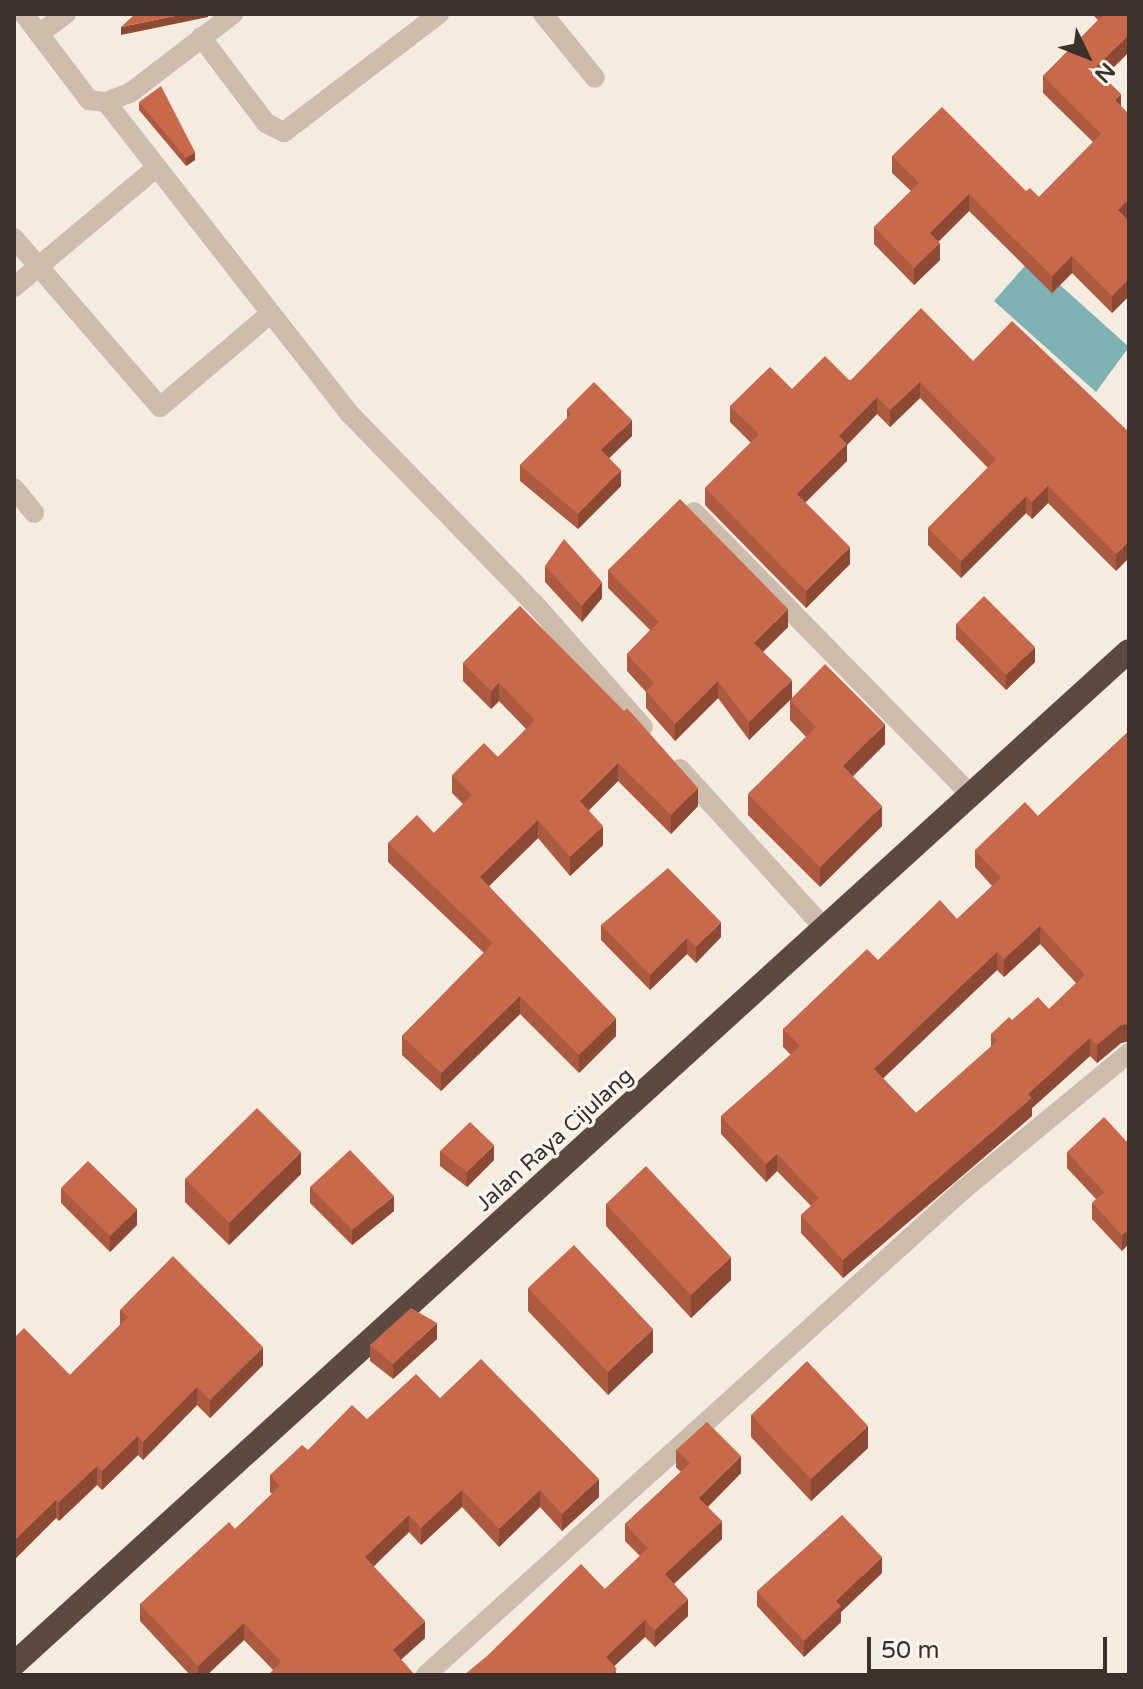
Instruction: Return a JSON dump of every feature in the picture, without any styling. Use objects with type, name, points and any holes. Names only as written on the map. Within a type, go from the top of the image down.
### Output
[{"type":"highway","name":"Jalan Raya Cijulang","points":[[14,1664],[1129,651]]},
{"type":"street","points":[[24,14],[89,100],[112,100],[233,14]]},
{"type":"street","points":[[39,34],[66,14]]},
{"type":"street","points":[[201,37],[266,123],[284,132],[439,14]]},
{"type":"street","points":[[543,14],[595,78]]},
{"type":"street","points":[[112,100],[269,315],[348,412],[534,603],[825,929]]},
{"type":"street","points":[[14,287],[161,164]]},
{"type":"street","points":[[14,238],[160,407],[269,315]]},
{"type":"street","points":[[14,488],[34,513]]},
{"type":"street","points":[[694,512],[972,796]]},
{"type":"street","points":[[426,1675],[952,1199],[1129,1053]]},
{"type":"water","points":[[1031,259],[1129,347],[1096,392],[994,301]]},
{"type":"building","points":[[135,14],[184,14],[121,27]]},
{"type":"building","points":[[1105,14],[1129,14],[1129,35],[1095,68],[1121,94],[1115,100],[1129,114],[1129,199],[1118,210],[1129,221],[1129,279],[1112,296],[1072,256],[1052,276],[969,194],[930,233],[940,243],[914,268],[874,227],[919,183],[892,156],[942,107],[1026,191],[1030,188],[1039,197],[1101,134],[1043,76]]},
{"type":"building","points":[[161,86],[195,152],[186,158],[139,102]]},
{"type":"building","points":[[921,308],[973,361],[1012,321],[1129,432],[1129,541],[1116,554],[1048,486],[1032,502],[1026,496],[961,561],[928,528],[996,459],[920,382],[890,410],[877,397],[839,436],[847,444],[797,494],[850,547],[806,591],[705,488],[759,434],[730,406],[770,367],[792,389],[825,356],[850,381]]},
{"type":"building","points":[[594,382],[632,420],[601,450],[621,470],[578,514],[520,465],[571,414],[567,409]]},
{"type":"building","points":[[680,499],[788,609],[754,643],[792,680],[749,722],[718,681],[675,724],[646,691],[654,683],[627,654],[659,622],[608,570]]},
{"type":"building","points":[[564,539],[602,582],[582,606],[545,566]]},
{"type":"building","points":[[984,596],[1035,647],[1006,675],[956,624]]},
{"type":"building","points":[[520,606],[624,711],[627,708],[698,788],[671,815],[618,763],[580,801],[603,826],[570,857],[538,820],[480,877],[616,1018],[579,1055],[520,996],[441,1073],[402,1036],[493,943],[388,843],[417,815],[434,833],[472,795],[452,775],[484,743],[498,757],[535,720],[499,683],[491,691],[463,663]]},
{"type":"building","points":[[825,664],[885,724],[843,766],[882,806],[820,867],[748,794],[816,727],[790,700]]},
{"type":"building","points":[[1129,731],[1129,1024],[1121,1025],[1097,1045],[1090,1038],[1028,1094],[1032,1098],[843,1260],[801,1215],[819,1198],[777,1154],[766,1164],[721,1116],[800,1046],[783,1029],[867,949],[878,960],[940,900],[957,919],[1001,878],[975,850],[1025,802],[1038,816]],"holes":[[[1040,926],[1085,975],[1049,1009],[1038,997],[1012,1020],[1009,1017],[991,1034],[997,1041],[916,1113],[874,1069],[997,952],[1004,959]]]},
{"type":"building","points":[[668,868],[721,922],[696,947],[687,938],[650,975],[601,925]]},
{"type":"building","points":[[257,1108],[301,1152],[229,1223],[185,1179]]},
{"type":"building","points":[[1104,1117],[1129,1144],[1129,1228],[1122,1235],[1092,1203],[1104,1192],[1067,1152]]},
{"type":"building","points":[[470,1122],[494,1145],[467,1172],[440,1151]]},
{"type":"building","points":[[350,1150],[394,1196],[352,1230],[310,1187]]},
{"type":"building","points":[[88,1161],[137,1209],[110,1236],[61,1188]]},
{"type":"building","points":[[646,1166],[731,1257],[691,1295],[606,1204]]},
{"type":"building","points":[[574,1245],[653,1329],[608,1372],[528,1288]]},
{"type":"building","points":[[173,1256],[263,1347],[210,1400],[197,1387],[143,1442],[138,1436],[102,1471],[97,1466],[14,1541],[14,1338],[24,1328],[70,1375],[128,1317],[120,1310]]},
{"type":"building","points":[[411,1308],[437,1323],[393,1364],[370,1345]]},
{"type":"building","points":[[481,1359],[599,1479],[562,1514],[540,1490],[499,1529],[462,1490],[421,1528],[409,1515],[365,1557],[425,1621],[393,1650],[415,1675],[268,1675],[281,1662],[244,1623],[198,1666],[140,1604],[229,1522],[235,1529],[280,1486],[270,1475],[302,1445],[308,1450],[352,1405],[367,1419],[416,1374],[440,1398]]},
{"type":"building","points":[[807,1361],[868,1426],[811,1479],[751,1415]]},
{"type":"building","points":[[707,1422],[741,1456],[699,1498],[722,1521],[665,1574],[688,1599],[655,1630],[645,1620],[606,1657],[617,1669],[610,1675],[464,1675],[581,1564],[605,1589],[648,1548],[625,1524],[690,1463],[676,1450]]},
{"type":"building","points":[[842,1515],[882,1557],[836,1601],[841,1606],[804,1641],[757,1591]]}]
